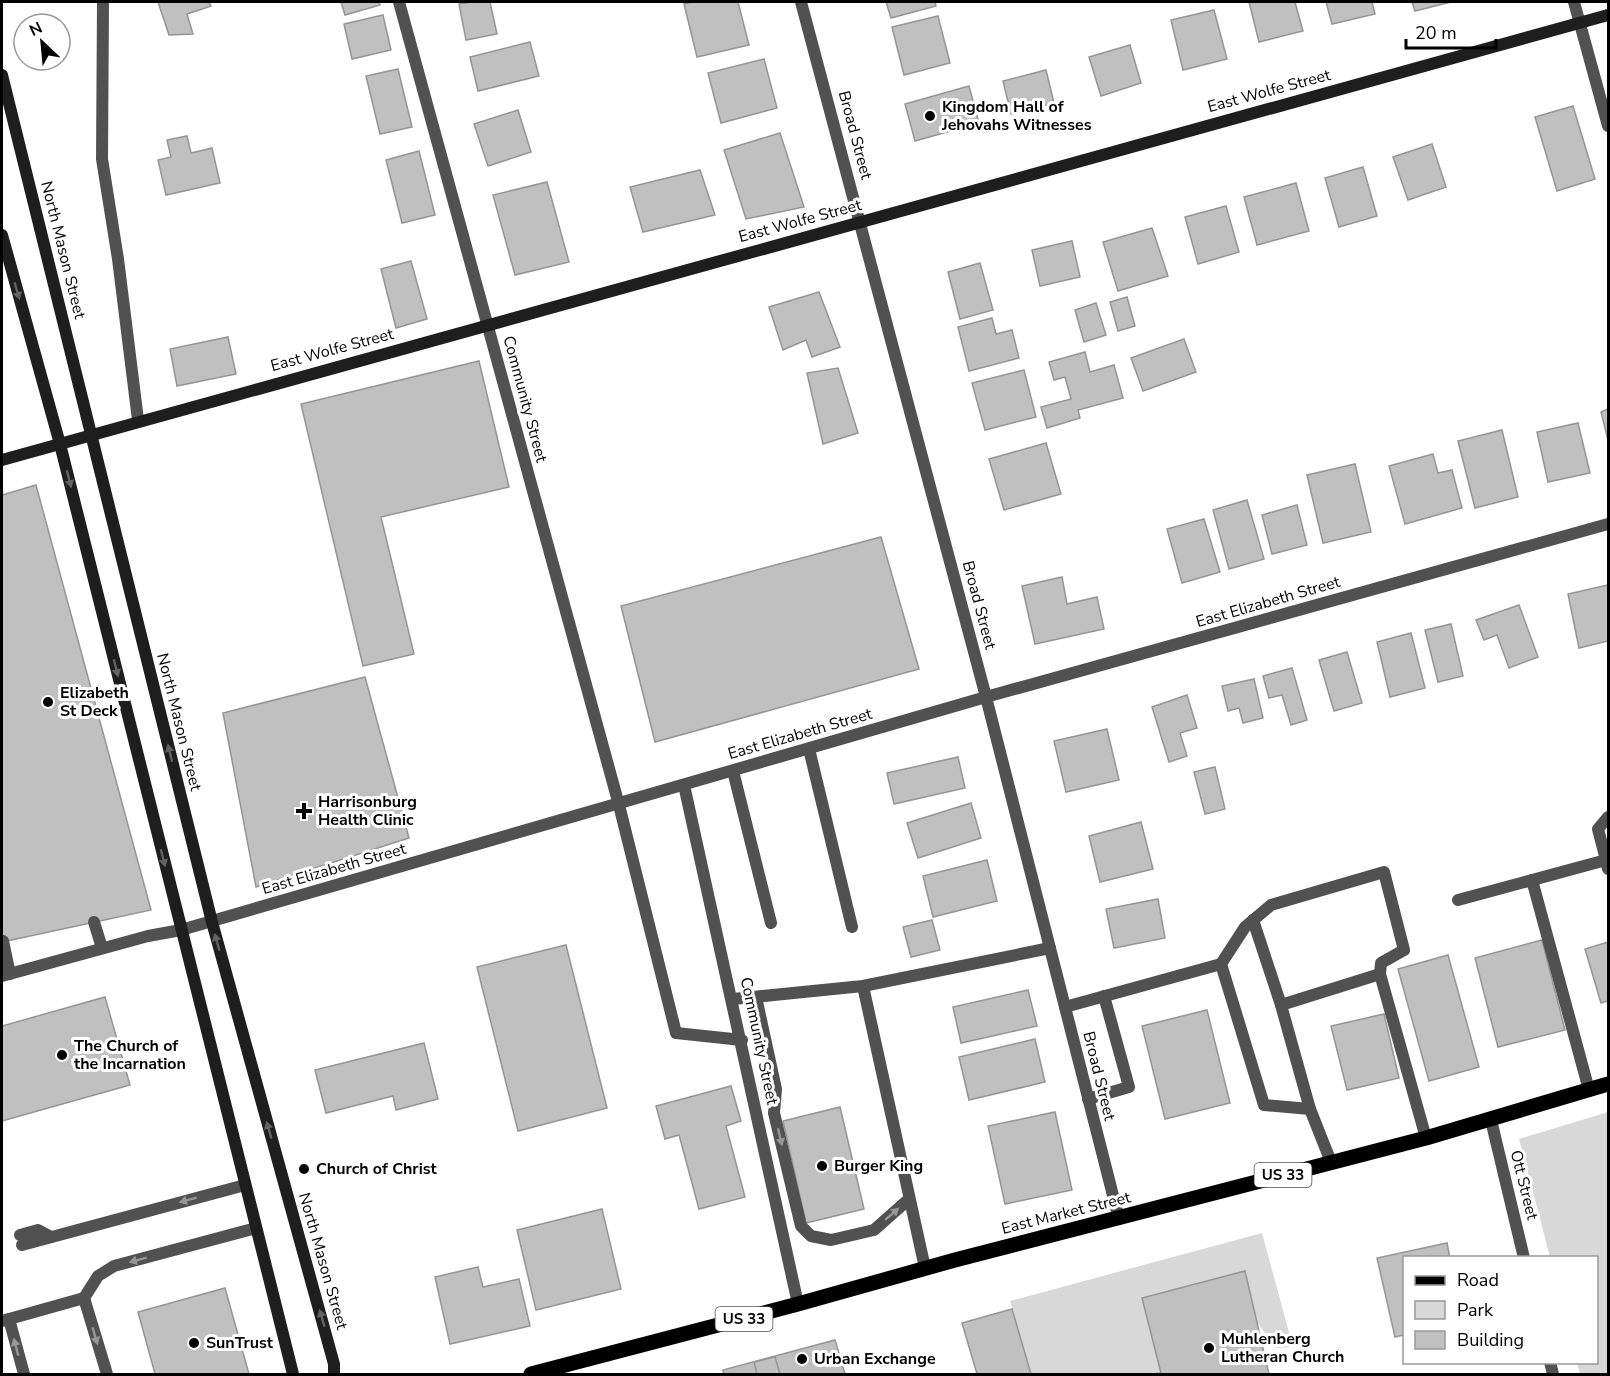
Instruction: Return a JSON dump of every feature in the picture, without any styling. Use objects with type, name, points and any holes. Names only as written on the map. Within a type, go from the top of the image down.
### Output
[{"type":"main road","name":"East Wolfe Street","points":[[2,460],[138,420],[1608,15]]},
{"type":"main road","name":"North Mason Street","points":[[2,75],[212,922],[334,1364],[333,1374]]},
{"type":"main road","points":[[2,235],[60,444],[293,1374]]},
{"type":"main road","name":"East Market Street","points":[[531,1374],[798,1305],[925,1268],[1426,1138],[1608,1084]]},
{"type":"street","points":[[103,2],[102,159],[118,259],[138,420]]},
{"type":"street","name":"Community Street","points":[[399,2],[619,805],[676,1033],[742,1040]]},
{"type":"street","name":"Broad Street","points":[[801,2],[862,221],[1119,1219]]},
{"type":"street","points":[[1574,2],[1608,126]]},
{"type":"street","name":"East Elizabeth Street","points":[[6,975],[102,948],[212,922],[986,697],[1608,524]]},
{"type":"street","points":[[809,749],[852,927]]},
{"type":"street","points":[[733,771],[771,923]]},
{"type":"street","name":"Community Street","points":[[684,785],[742,1040],[798,1305]]},
{"type":"street","points":[[1458,900],[1532,880],[1607,864],[1598,829],[1608,818]]},
{"type":"street","points":[[1065,1007],[1221,964],[1245,927],[1271,905],[1384,872],[1404,950],[1381,963],[1380,974],[1426,1138]]},
{"type":"street","points":[[1532,880],[1589,1090]]},
{"type":"street","points":[[1253,920],[1281,1005],[1310,1109],[1331,1162]]},
{"type":"street","points":[[94,922],[102,948]]},
{"type":"street","points":[[3,941],[6,975]]},
{"type":"street","points":[[733,999],[864,986],[1050,948]]},
{"type":"street","points":[[1221,964],[1264,1105],[1310,1109]]},
{"type":"street","points":[[1281,1005],[1380,974]]},
{"type":"street","points":[[864,986],[925,1268]]},
{"type":"street","points":[[1088,1099],[1129,1087],[1104,996]]},
{"type":"street","points":[[756,997],[776,1089],[774,1113],[801,1226],[811,1236],[831,1240],[873,1230],[909,1199]]},
{"type":"street","name":"Ott Street","points":[[1491,1120],[1524,1256]]},
{"type":"street","points":[[21,1240],[51,1237],[245,1185]]},
{"type":"street","points":[[24,1374],[5,1320],[84,1298],[98,1276],[114,1266],[256,1228]]},
{"type":"street","points":[[84,1298],[107,1374]]},
{"type":"green space","points":[[1608,1112],[1608,1374],[1580,1374],[1577,1364],[1598,1364],[1598,1256],[1550,1256],[1519,1139]]},
{"type":"green space","points":[[1262,1233],[1293,1347],[1276,1348],[1257,1322],[1245,1271],[1142,1298],[1161,1373],[1031,1374],[1010,1301]]},
{"type":"building","points":[[158,2],[209,2],[211,6],[187,14],[193,34],[169,35]]},
{"type":"building","points":[[341,2],[379,2],[380,5],[345,15]]},
{"type":"building","points":[[490,2],[497,34],[466,40],[459,4]]},
{"type":"building","points":[[738,2],[749,45],[697,57],[684,4]]},
{"type":"building","points":[[886,2],[935,2],[936,6],[891,18]]},
{"type":"building","points":[[1249,2],[1295,2],[1303,31],[1259,42]]},
{"type":"building","points":[[1326,2],[1372,2],[1375,14],[1332,24]]},
{"type":"building","points":[[1412,2],[1451,2],[1415,11]]},
{"type":"building","points":[[1214,10],[1227,59],[1183,70],[1171,20]]},
{"type":"building","points":[[383,15],[391,50],[352,59],[344,24]]},
{"type":"building","points":[[938,16],[950,63],[904,75],[892,27]]},
{"type":"building","points":[[530,42],[539,76],[478,91],[470,57]]},
{"type":"building","points":[[1130,45],[1141,83],[1101,96],[1089,57]]},
{"type":"building","points":[[764,59],[777,108],[721,123],[708,73]]},
{"type":"building","points":[[398,69],[412,127],[380,134],[366,76]]},
{"type":"building","points":[[1046,70],[1054,103],[1011,114],[1003,81]]},
{"type":"building","points":[[969,86],[979,123],[915,141],[905,104]]},
{"type":"building","points":[[1573,106],[1595,179],[1557,191],[1535,117]]},
{"type":"building","points":[[518,110],[531,152],[488,166],[474,124]]},
{"type":"building","points":[[780,133],[804,207],[746,219],[724,150]]},
{"type":"building","points":[[187,136],[191,153],[212,148],[220,183],[166,195],[158,160],[171,157],[167,140]]},
{"type":"building","points":[[1432,144],[1446,187],[1408,200],[1393,157]]},
{"type":"building","points":[[419,151],[435,215],[402,223],[386,160]]},
{"type":"building","points":[[1363,167],[1377,216],[1339,227],[1325,178]]},
{"type":"building","points":[[700,170],[715,215],[643,232],[630,187]]},
{"type":"building","points":[[547,182],[569,262],[515,275],[493,195]]},
{"type":"building","points":[[1296,183],[1309,231],[1257,245],[1244,197]]},
{"type":"building","points":[[1226,206],[1239,252],[1198,264],[1185,217]]},
{"type":"building","points":[[1152,228],[1168,276],[1118,291],[1103,242]]},
{"type":"building","points":[[1072,241],[1080,277],[1040,286],[1032,250]]},
{"type":"building","points":[[411,261],[427,319],[396,328],[381,269]]},
{"type":"building","points":[[980,263],[993,310],[960,319],[948,272]]},
{"type":"building","points":[[819,292],[840,347],[812,357],[806,340],[783,350],[769,307]]},
{"type":"building","points":[[1127,297],[1135,326],[1118,331],[1110,302]]},
{"type":"building","points":[[1096,303],[1106,335],[1084,342],[1075,310]]},
{"type":"building","points":[[992,318],[996,334],[1012,330],[1019,358],[969,371],[958,327]]},
{"type":"building","points":[[228,337],[236,374],[177,386],[170,349]]},
{"type":"building","points":[[1184,339],[1196,372],[1143,391],[1131,358]]},
{"type":"building","points":[[1085,352],[1090,372],[1114,365],[1123,398],[1078,410],[1080,418],[1047,428],[1041,407],[1071,399],[1065,377],[1054,380],[1049,362]]},
{"type":"building","points":[[479,361],[509,487],[381,517],[414,654],[363,666],[301,404]]},
{"type":"building","points":[[838,368],[858,433],[823,444],[807,373]]},
{"type":"building","points":[[1024,370],[1036,417],[985,430],[972,383]]},
{"type":"building","points":[[1608,409],[1608,440],[1601,412]]},
{"type":"building","points":[[1578,423],[1590,473],[1548,482],[1537,432]]},
{"type":"building","points":[[1502,430],[1518,497],[1475,508],[1458,441]]},
{"type":"building","points":[[1046,443],[1061,494],[1004,510],[989,459]]},
{"type":"building","points":[[1433,454],[1438,473],[1452,470],[1462,508],[1405,524],[1389,466]]},
{"type":"building","points":[[1355,464],[1371,532],[1323,543],[1307,475]]},
{"type":"building","name":"Elizabeth St Deck","points":[[36,485],[151,910],[2,942],[2,495]]},
{"type":"building","points":[[1247,500],[1264,559],[1229,569],[1213,510]]},
{"type":"building","points":[[1297,505],[1307,545],[1272,554],[1262,515]]},
{"type":"building","points":[[1204,519],[1220,572],[1182,583],[1167,529]]},
{"type":"building","points":[[881,537],[919,669],[655,742],[621,606]]},
{"type":"building","points":[[1062,577],[1067,604],[1097,597],[1104,629],[1035,644],[1022,586]]},
{"type":"building","points":[[1608,585],[1608,641],[1579,648],[1568,594]]},
{"type":"building","points":[[1519,605],[1538,657],[1509,668],[1497,635],[1484,640],[1476,620]]},
{"type":"building","points":[[1451,624],[1463,676],[1438,682],[1425,630]]},
{"type":"building","points":[[1411,633],[1425,688],[1390,697],[1377,642]]},
{"type":"building","points":[[1347,652],[1362,703],[1334,711],[1319,660]]},
{"type":"building","points":[[1292,668],[1307,720],[1291,725],[1282,695],[1269,698],[1263,676]]},
{"type":"building","points":[[365,677],[409,838],[256,887],[223,713]]},
{"type":"building","points":[[1254,679],[1263,718],[1243,723],[1239,708],[1228,711],[1222,686]]},
{"type":"building","points":[[1187,695],[1197,728],[1180,733],[1187,756],[1169,762],[1152,707]]},
{"type":"building","points":[[1107,729],[1119,780],[1066,792],[1054,741]]},
{"type":"building","points":[[958,757],[965,788],[894,804],[887,773]]},
{"type":"building","points":[[1215,767],[1225,809],[1205,814],[1194,772]]},
{"type":"building","points":[[971,803],[981,838],[918,858],[907,823]]},
{"type":"building","points":[[1141,822],[1153,869],[1100,882],[1089,836]]},
{"type":"building","points":[[987,860],[997,901],[933,917],[923,876]]},
{"type":"building","points":[[1158,899],[1165,938],[1114,948],[1106,909]]},
{"type":"building","points":[[932,920],[940,950],[911,957],[903,927]]},
{"type":"building","points":[[1542,940],[1565,1030],[1498,1047],[1475,958]]},
{"type":"building","points":[[1608,942],[1608,1001],[1601,1003],[1585,949]]},
{"type":"building","points":[[566,945],[607,1108],[518,1131],[477,967]]},
{"type":"building","points":[[1448,955],[1479,1067],[1429,1081],[1398,969]]},
{"type":"building","points":[[1028,990],[1037,1026],[961,1043],[953,1007]]},
{"type":"building","name":"The Church of the Incarnation","points":[[105,997],[130,1085],[2,1121],[2,1026]]},
{"type":"building","points":[[1207,1010],[1230,1103],[1165,1119],[1142,1026]]},
{"type":"building","points":[[1384,1014],[1399,1078],[1347,1090],[1331,1026]]},
{"type":"building","points":[[1035,1039],[1045,1082],[969,1100],[959,1057]]},
{"type":"building","points":[[424,1043],[438,1099],[396,1110],[393,1096],[326,1113],[315,1070]]},
{"type":"building","points":[[731,1086],[741,1121],[726,1126],[745,1197],[699,1209],[679,1135],[665,1139],[656,1106]]},
{"type":"building","points":[[840,1107],[864,1209],[806,1223],[783,1121]]},
{"type":"building","points":[[1055,1112],[1072,1190],[1005,1204],[988,1126]]},
{"type":"building","points":[[602,1209],[621,1289],[536,1310],[517,1230]]},
{"type":"building","points":[[1447,1243],[1450,1256],[1403,1256],[1403,1335],[1395,1337],[1377,1258]]},
{"type":"building","points":[[478,1267],[483,1287],[519,1279],[530,1326],[450,1344],[435,1277]]},
{"type":"building","name":"Muhlenberg Lutheran Church","points":[[1245,1271],[1269,1374],[1154,1374],[1161,1373],[1142,1298]]},
{"type":"building","name":"SunTrust","points":[[225,1288],[249,1374],[155,1374],[138,1312]]},
{"type":"building","points":[[1012,1309],[1031,1374],[977,1374],[962,1323]]},
{"type":"building","name":"Urban Exchange","points":[[835,1340],[845,1374],[724,1374],[723,1370]]},
{"type":"building","points":[[775,1357],[780,1374],[757,1374],[754,1362]]},
{"type":"place","name":"Kingdom Hall of Jehovahs Witnesses","points":[[930,116]]},
{"type":"place","name":"Elizabeth St Deck","points":[[48,702]]},
{"type":"place","name":"Harrisonburg Health Clinic","points":[[304,811]]},
{"type":"place","name":"The Church of the Incarnation","points":[[62,1055]]},
{"type":"place","name":"Burger King","points":[[822,1166]]},
{"type":"place","name":"Church of Christ","points":[[304,1169]]},
{"type":"place","name":"SunTrust","points":[[194,1343]]},
{"type":"place","name":"Muhlenberg Lutheran Church","points":[[1209,1348]]},
{"type":"place","name":"Urban Exchange","points":[[802,1359]]}]
